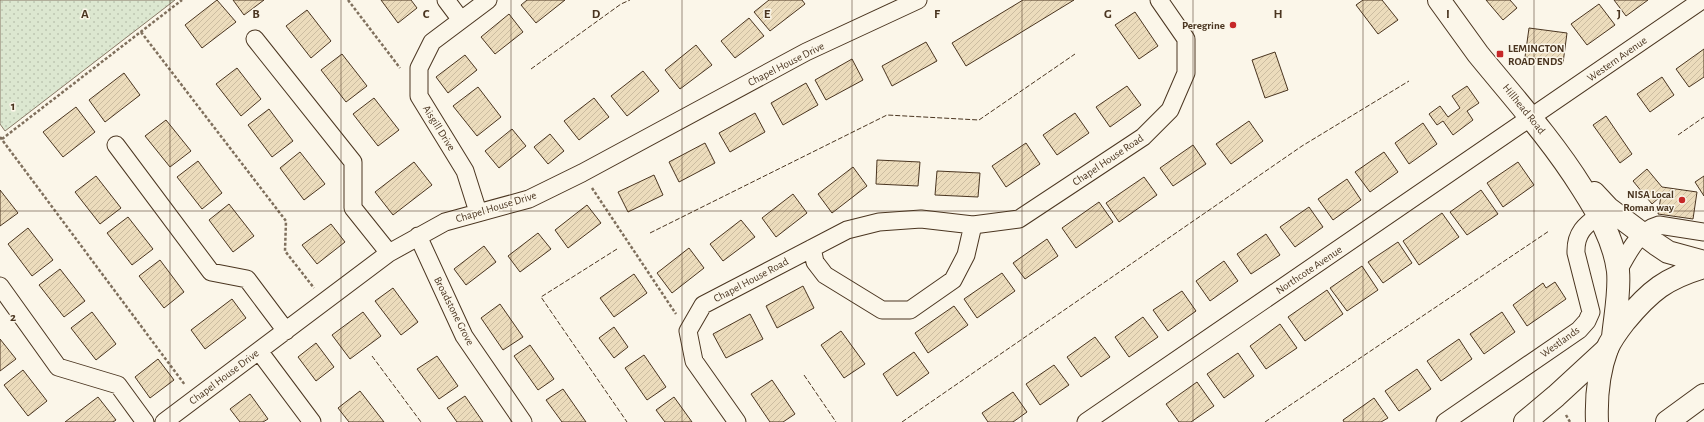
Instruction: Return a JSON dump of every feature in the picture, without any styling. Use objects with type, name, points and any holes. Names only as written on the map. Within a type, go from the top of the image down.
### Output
[{"type":"main road","name":"Hillhead Road","points":[[1424,0],[1446,30],[1478,53]]},
{"type":"main road","name":"Hillhead Road","points":[[1439,0],[1478,53],[1532,118],[1604,211],[1642,233],[1668,252],[1704,262]]},
{"type":"main road","name":"Hillhead Road","points":[[1604,211],[1618,271],[1618,293],[1610,343]]},
{"type":"main road","points":[[1525,422],[1556,396],[1610,343],[1649,294],[1671,279],[1704,267]]},
{"type":"main road","points":[[1597,422],[1596,404],[1599,374],[1610,343]]},
{"type":"main road","points":[[1667,422],[1704,395]]},
{"type":"street","points":[[446,0],[461,20]]},
{"type":"street","name":"Aisgill Drive","points":[[478,212],[465,171],[419,96],[419,68],[432,42],[488,0]]},
{"type":"street","name":"Chapel House Drive","points":[[164,422],[389,253],[418,236],[445,222],[529,199],[582,173],[806,52],[918,0]]},
{"type":"street","name":"Chapel House Road","points":[[688,332],[703,305],[847,230],[879,222],[921,219],[973,225],[1019,220],[1143,137],[1170,110],[1186,73],[1186,39],[1159,0]]},
{"type":"street","name":"Western Avenue","points":[[1532,118],[1696,2]]},
{"type":"street","points":[[255,39],[353,162],[353,208],[389,253]]},
{"type":"street","name":"Northcote Avenue","points":[[1086,422],[1532,118]]},
{"type":"street","points":[[116,145],[211,272],[247,279],[286,331]]},
{"type":"street","name":"Westlands","points":[[1445,422],[1579,330],[1587,321],[1591,312],[1576,253],[1576,245],[1578,237],[1584,227],[1604,211]]},
{"type":"street","points":[[812,248],[815,262],[825,276],[882,310],[910,310],[953,280],[966,255],[973,225]]},
{"type":"street","points":[[1618,271],[1642,233],[1652,227],[1659,225],[1704,232]]},
{"type":"street","name":"Broadstone Grove","points":[[418,236],[464,336],[523,422]]},
{"type":"street","points":[[0,286],[58,367],[118,385],[145,422]]},
{"type":"street","points":[[688,332],[694,361],[737,422]]},
{"type":"street","points":[[259,351],[312,422]]},
{"type":"path","points":[[182,0],[1,138],[196,398]]},
{"type":"path","points":[[348,0],[405,74],[419,80]]},
{"type":"path","points":[[141,32],[286,221],[285,251],[324,302]]},
{"type":"path","points":[[582,173],[688,332]]},
{"type":"green space","points":[[0,0],[175,0],[5,131],[0,124]]},
{"type":"building","points":[[217,0],[236,22],[202,48],[185,25]]},
{"type":"building","points":[[233,0],[264,0],[244,15]]},
{"type":"building","points":[[381,0],[411,0],[417,8],[398,23]]},
{"type":"building","points":[[527,0],[565,0],[536,23],[521,5]]},
{"type":"building","points":[[769,0],[802,0],[805,4],[770,31],[754,12]]},
{"type":"building","points":[[1023,0],[1074,0],[966,66],[952,43]]},
{"type":"building","points":[[1363,0],[1382,0],[1398,20],[1378,34],[1356,5]]},
{"type":"building","points":[[1486,0],[1510,0],[1517,8],[1503,20]]},
{"type":"building","points":[[1614,0],[1648,0],[1626,16]]},
{"type":"building","points":[[1599,4],[1615,25],[1587,45],[1571,24]]},
{"type":"building","points":[[307,10],[331,41],[311,58],[286,26]]},
{"type":"building","points":[[1135,12],[1158,46],[1139,59],[1115,25]]},
{"type":"building","points":[[509,14],[523,32],[495,54],[481,37]]},
{"type":"building","points":[[749,18],[764,36],[735,58],[721,41]]},
{"type":"building","points":[[1529,28],[1567,33],[1563,63],[1525,57]]},
{"type":"building","points":[[926,42],[937,61],[892,86],[882,66]]},
{"type":"building","points":[[696,45],[712,65],[680,89],[665,70]]},
{"type":"building","points":[[1704,49],[1704,77],[1689,87],[1676,69]]},
{"type":"building","points":[[1275,52],[1288,90],[1265,98],[1252,60]]},
{"type":"building","points":[[342,54],[367,86],[346,102],[321,70]]},
{"type":"building","points":[[465,55],[477,70],[448,93],[436,77]]},
{"type":"building","points":[[852,59],[863,80],[826,100],[815,80]]},
{"type":"building","points":[[237,68],[261,99],[241,116],[216,84]]},
{"type":"building","points":[[643,71],[659,91],[627,116],[611,96]]},
{"type":"building","points":[[124,73],[140,95],[105,122],[89,100]]},
{"type":"building","points":[[1662,77],[1674,95],[1650,112],[1637,94]]},
{"type":"building","points":[[806,83],[818,105],[783,125],[771,103]]},
{"type":"building","points":[[1127,86],[1141,105],[1110,127],[1096,107]]},
{"type":"building","points":[[1467,86],[1479,103],[1467,111],[1473,120],[1453,135],[1443,121],[1437,125],[1429,114],[1440,106],[1448,117],[1460,108],[1452,96]]},
{"type":"building","points":[[478,87],[501,117],[477,136],[453,106]]},
{"type":"building","points":[[374,98],[399,130],[378,146],[353,114]]},
{"type":"building","points":[[594,98],[609,117],[579,140],[564,121]]},
{"type":"building","points":[[76,107],[95,132],[63,157],[43,132]]},
{"type":"building","points":[[269,109],[293,141],[272,157],[248,125]]},
{"type":"building","points":[[755,113],[765,132],[730,152],[719,133]]},
{"type":"building","points":[[1075,113],[1089,133],[1057,155],[1043,135]]},
{"type":"building","points":[[1606,116],[1632,154],[1620,163],[1593,125]]},
{"type":"building","points":[[166,120],[191,151],[170,167],[145,136]]},
{"type":"building","points":[[1249,121],[1263,141],[1231,164],[1216,144]]},
{"type":"building","points":[[1423,123],[1437,144],[1409,164],[1395,143]]},
{"type":"building","points":[[512,129],[526,146],[499,168],[485,151]]},
{"type":"building","points":[[550,134],[564,151],[548,164],[534,147]]},
{"type":"building","points":[[705,143],[715,163],[679,182],[669,162]]},
{"type":"building","points":[[1026,143],[1040,164],[1006,187],[992,166]]},
{"type":"building","points":[[1193,145],[1206,164],[1173,186],[1160,168]]},
{"type":"building","points":[[300,152],[325,184],[304,200],[280,168]]},
{"type":"building","points":[[1384,152],[1398,172],[1370,192],[1355,172]]},
{"type":"building","points":[[877,160],[920,162],[918,186],[876,184]]},
{"type":"building","points":[[198,161],[222,193],[202,209],[177,177]]},
{"type":"building","points":[[414,162],[432,185],[393,215],[375,192]]},
{"type":"building","points":[[1518,162],[1534,185],[1503,207],[1487,183]]},
{"type":"building","points":[[853,167],[867,186],[832,213],[818,194]]},
{"type":"building","points":[[1647,169],[1662,187],[1697,192],[1693,219],[1658,214],[1661,196],[1652,204],[1633,181]]},
{"type":"building","points":[[937,171],[980,173],[978,197],[935,195]]},
{"type":"building","points":[[654,175],[663,195],[628,212],[618,192]]},
{"type":"building","points":[[96,176],[121,208],[100,224],[75,192]]},
{"type":"building","points":[[1704,176],[1704,196],[1695,182]]},
{"type":"building","points":[[1144,177],[1157,195],[1119,222],[1106,203]]},
{"type":"building","points":[[1347,179],[1361,200],[1333,220],[1318,199]]},
{"type":"building","points":[[0,190],[18,213],[0,226]]},
{"type":"building","points":[[1481,190],[1498,214],[1467,235],[1450,212]]},
{"type":"building","points":[[793,194],[807,213],[776,237],[762,218]]},
{"type":"building","points":[[1099,202],[1113,222],[1076,248],[1062,228]]},
{"type":"building","points":[[229,204],[254,236],[233,252],[209,220]]},
{"type":"building","points":[[587,205],[601,223],[568,248],[555,230]]},
{"type":"building","points":[[1309,207],[1323,227],[1295,247],[1280,227]]},
{"type":"building","points":[[1442,213],[1459,237],[1419,265],[1403,241]]},
{"type":"building","points":[[128,217],[153,249],[132,265],[107,233]]},
{"type":"building","points":[[741,220],[755,237],[723,261],[710,244]]},
{"type":"building","points":[[331,224],[345,242],[317,264],[302,245]]},
{"type":"building","points":[[28,228],[53,260],[32,276],[8,244]]},
{"type":"building","points":[[538,233],[551,249],[520,272],[508,256]]},
{"type":"building","points":[[1266,234],[1280,255],[1251,274],[1237,254]]},
{"type":"building","points":[[1047,239],[1058,256],[1025,279],[1013,263]]},
{"type":"building","points":[[1398,242],[1412,263],[1383,283],[1368,262]]},
{"type":"building","points":[[484,246],[496,262],[466,285],[454,269]]},
{"type":"building","points":[[689,248],[704,268],[672,293],[657,273]]},
{"type":"building","points":[[160,260],[184,292],[164,308],[139,276]]},
{"type":"building","points":[[1224,261],[1238,281],[1210,301],[1196,281]]},
{"type":"building","points":[[1362,266],[1378,290],[1347,311],[1330,288]]},
{"type":"building","points":[[60,269],[85,301],[64,317],[39,285]]},
{"type":"building","points":[[1002,273],[1015,291],[977,318],[964,299]]},
{"type":"building","points":[[634,274],[647,293],[614,317],[600,298]]},
{"type":"building","points":[[1555,282],[1566,299],[1527,326],[1513,305],[1543,283],[1546,288]]},
{"type":"building","points":[[803,286],[814,308],[777,328],[766,306]]},
{"type":"building","points":[[393,288],[418,322],[401,335],[375,301]]},
{"type":"building","points":[[1327,290],[1343,314],[1305,341],[1288,317]]},
{"type":"building","points":[[1182,291],[1196,311],[1168,331],[1153,310]]},
{"type":"building","points":[[232,299],[246,318],[205,349],[191,330]]},
{"type":"building","points":[[500,304],[523,337],[503,350],[481,318]]},
{"type":"building","points":[[954,306],[968,325],[928,353],[915,333]]},
{"type":"building","points":[[92,312],[116,344],[96,360],[71,328]]},
{"type":"building","points":[[363,312],[381,336],[350,359],[332,335]]},
{"type":"building","points":[[1502,312],[1515,332],[1484,354],[1470,334]]},
{"type":"building","points":[[750,314],[763,339],[726,358],[713,334]]},
{"type":"building","points":[[1143,317],[1158,337],[1129,357],[1115,337]]},
{"type":"building","points":[[1280,324],[1297,348],[1266,369],[1250,346]]},
{"type":"building","points":[[614,327],[628,347],[614,358],[599,338]]},
{"type":"building","points":[[841,331],[865,364],[844,378],[821,345]]},
{"type":"building","points":[[1095,337],[1110,357],[1081,377],[1067,357]]},
{"type":"building","points":[[0,339],[16,359],[0,371]]},
{"type":"building","points":[[1459,339],[1472,359],[1441,381],[1427,361]]},
{"type":"building","points":[[316,343],[334,367],[316,381],[298,357]]},
{"type":"building","points":[[530,345],[554,379],[538,390],[514,356]]},
{"type":"building","points":[[914,352],[929,373],[897,396],[883,374]]},
{"type":"building","points":[[1238,353],[1254,376],[1224,398],[1207,374]]},
{"type":"building","points":[[644,355],[666,387],[647,400],[625,368]]},
{"type":"building","points":[[437,356],[458,386],[439,399],[417,369]]},
{"type":"building","points":[[158,359],[174,380],[150,398],[135,377]]},
{"type":"building","points":[[1054,365],[1069,385],[1040,405],[1026,384]]},
{"type":"building","points":[[1417,369],[1431,389],[1399,411],[1385,391]]},
{"type":"building","points":[[23,370],[47,401],[28,416],[4,385]]},
{"type":"building","points":[[772,380],[795,414],[783,422],[770,422],[751,394]]},
{"type":"building","points":[[1197,382],[1214,406],[1191,422],[1179,422],[1166,404]]},
{"type":"building","points":[[563,389],[586,422],[562,422],[546,400]]},
{"type":"building","points":[[360,391],[384,422],[349,422],[338,408]]},
{"type":"building","points":[[1013,392],[1027,412],[1013,422],[988,422],[982,413]]},
{"type":"building","points":[[250,394],[268,419],[263,422],[240,422],[230,409]]},
{"type":"building","points":[[465,396],[483,422],[457,422],[447,408]]},
{"type":"building","points":[[98,397],[116,420],[113,422],[65,422]]},
{"type":"building","points":[[674,397],[692,422],[665,422],[656,410]]},
{"type":"building","points":[[1374,398],[1388,418],[1381,422],[1344,422],[1343,420]]},
{"type":"fence","points":[[531,69],[621,4],[630,0]]},
{"type":"fence","points":[[650,233],[887,115],[979,120],[1075,54]]},
{"type":"fence","points":[[902,422],[1302,146],[1409,81]]},
{"type":"fence","points":[[1678,135],[1704,117]]},
{"type":"fence","points":[[1265,422],[1549,231]]},
{"type":"fence","points":[[617,249],[541,297],[627,422]]},
{"type":"fence","points":[[372,356],[421,422]]},
{"type":"fence","points":[[804,375],[836,422]]},
{"type":"place","name":"Peregrine","points":[[1233,25]]},
{"type":"place","name":"LEMINGTON ROAD ENDS","points":[[1500,54]]},
{"type":"place","name":"NISA Local Roman way","points":[[1682,200]]}]
